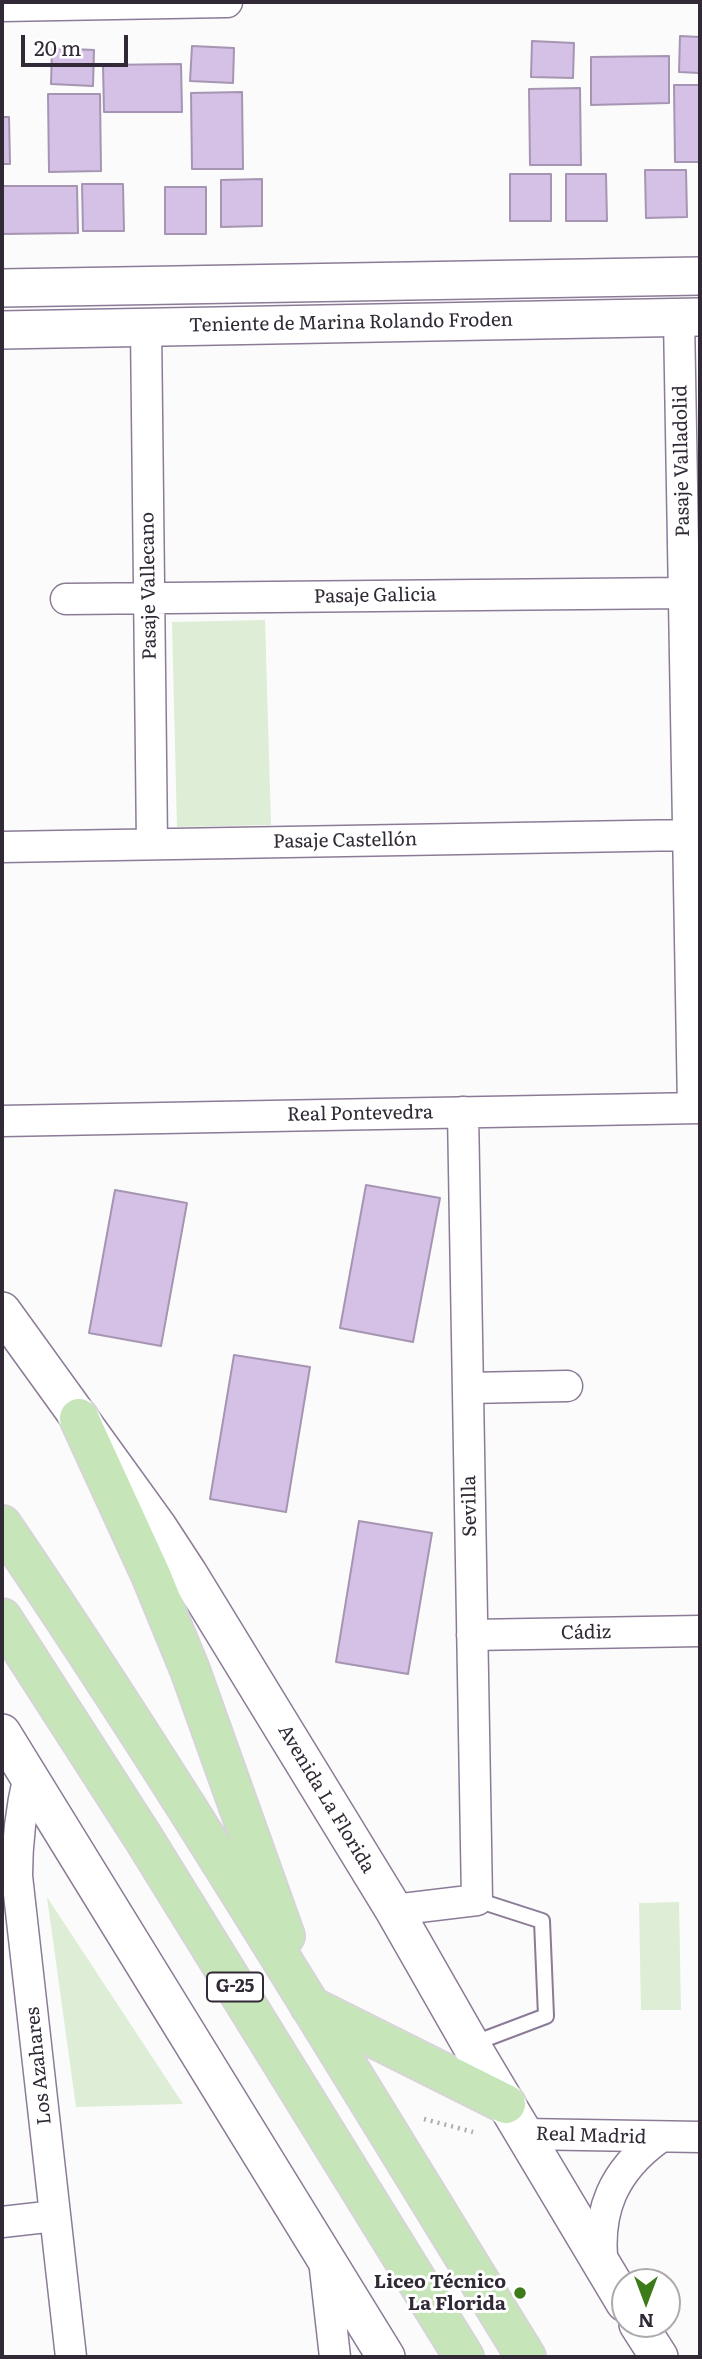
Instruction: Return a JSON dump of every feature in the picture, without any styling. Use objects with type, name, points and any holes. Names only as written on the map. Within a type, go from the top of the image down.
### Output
[{"type":"main road","points":[[79,1418],[190,1670],[310,2007],[515,2119]]},
{"type":"main road","name":"G-25","points":[[2,1525],[140,1735],[526,2357]]},
{"type":"main road","name":"G-25","points":[[2,1618],[115,1793],[464,2357]]},
{"type":"street","points":[[2,6],[227,2]]},
{"type":"street","points":[[2,288],[700,276]]},
{"type":"street","name":"Teniente de Marina Rolando Froden","points":[[2,330],[690,317]]},
{"type":"street","name":"Pasaje Valladolid","points":[[690,317],[684,593],[696,1108]]},
{"type":"street","name":"Pasaje Vallecano","points":[[146,327],[152,844]]},
{"type":"street","name":"Pasaje Galicia","points":[[66,599],[684,593]]},
{"type":"street","name":"Pasaje Castellón","points":[[2,847],[688,835]]},
{"type":"street","name":"Real Pontevedra","points":[[7,1124],[696,1108]]},
{"type":"street","name":"Sevilla","points":[[463,1112],[477,1900]]},
{"type":"street","name":"Avenida La Florida","points":[[2,1311],[158,1527],[188,1573],[394,1910],[611,2280]]},
{"type":"street","points":[[468,1388],[567,1386]]},
{"type":"street","name":"Cádiz","points":[[472,1635],[700,1631]]},
{"type":"street","points":[[2,1733],[386,2357]]},
{"type":"street","name":"Los Azahares","points":[[29,1775],[20,1811],[18,1876],[71,2357]]},
{"type":"street","points":[[394,1910],[477,1900]]},
{"type":"street","name":"Real Madrid","points":[[515,2119],[659,2138],[700,2137]]},
{"type":"street","name":"Real Madrid","points":[[604,2269],[602,2224],[608,2202],[628,2165],[642,2150],[659,2138]]},
{"type":"street","points":[[2,2222],[55,2216]]},
{"type":"street","points":[[323,2256],[335,2357]]},
{"type":"street","points":[[647,2338],[659,2357]]},
{"type":"lane","points":[[471,2045],[546,2016],[542,1921],[477,1900]]},
{"type":"green space","points":[[265,620],[271,825],[177,827],[172,622]]},
{"type":"green space","points":[[47,1897],[183,2104],[76,2107]]},
{"type":"green space","points":[[679,1902],[681,2010],[641,2010],[639,1903]]},
{"type":"building","points":[[680,36],[700,37],[700,73],[679,72]]},
{"type":"building","points":[[532,41],[574,43],[573,78],[531,77]]},
{"type":"building","points":[[192,46],[234,48],[233,83],[190,81]]},
{"type":"building","points":[[52,48],[94,50],[93,86],[51,84]]},
{"type":"building","points":[[669,56],[669,103],[591,105],[591,57]]},
{"type":"building","points":[[181,64],[182,112],[104,112],[103,65]]},
{"type":"building","points":[[674,85],[700,85],[700,162],[675,162]]},
{"type":"building","points":[[580,88],[581,165],[530,165],[529,89]]},
{"type":"building","points":[[242,92],[243,169],[192,169],[191,93]]},
{"type":"building","points":[[48,94],[100,94],[101,171],[49,172]]},
{"type":"building","points":[[2,117],[9,117],[10,164],[2,164]]},
{"type":"building","points":[[645,170],[686,170],[687,217],[646,218]]},
{"type":"building","points":[[510,174],[551,174],[551,221],[510,221]]},
{"type":"building","points":[[566,174],[606,174],[607,221],[566,221]]},
{"type":"building","points":[[262,179],[262,226],[221,227],[221,180]]},
{"type":"building","points":[[82,184],[123,184],[124,231],[83,231]]},
{"type":"building","points":[[2,186],[77,186],[78,233],[2,234]]},
{"type":"building","points":[[165,187],[206,187],[206,234],[165,234]]},
{"type":"building","points":[[366,1185],[440,1198],[413,1342],[340,1328]]},
{"type":"building","points":[[115,1190],[187,1203],[161,1346],[89,1333]]},
{"type":"building","points":[[234,1355],[310,1367],[286,1512],[210,1499]]},
{"type":"building","points":[[359,1521],[432,1533],[408,1674],[336,1662]]},
{"type":"place","name":"Liceo Técnico La Florida","points":[[520,2293]]}]
